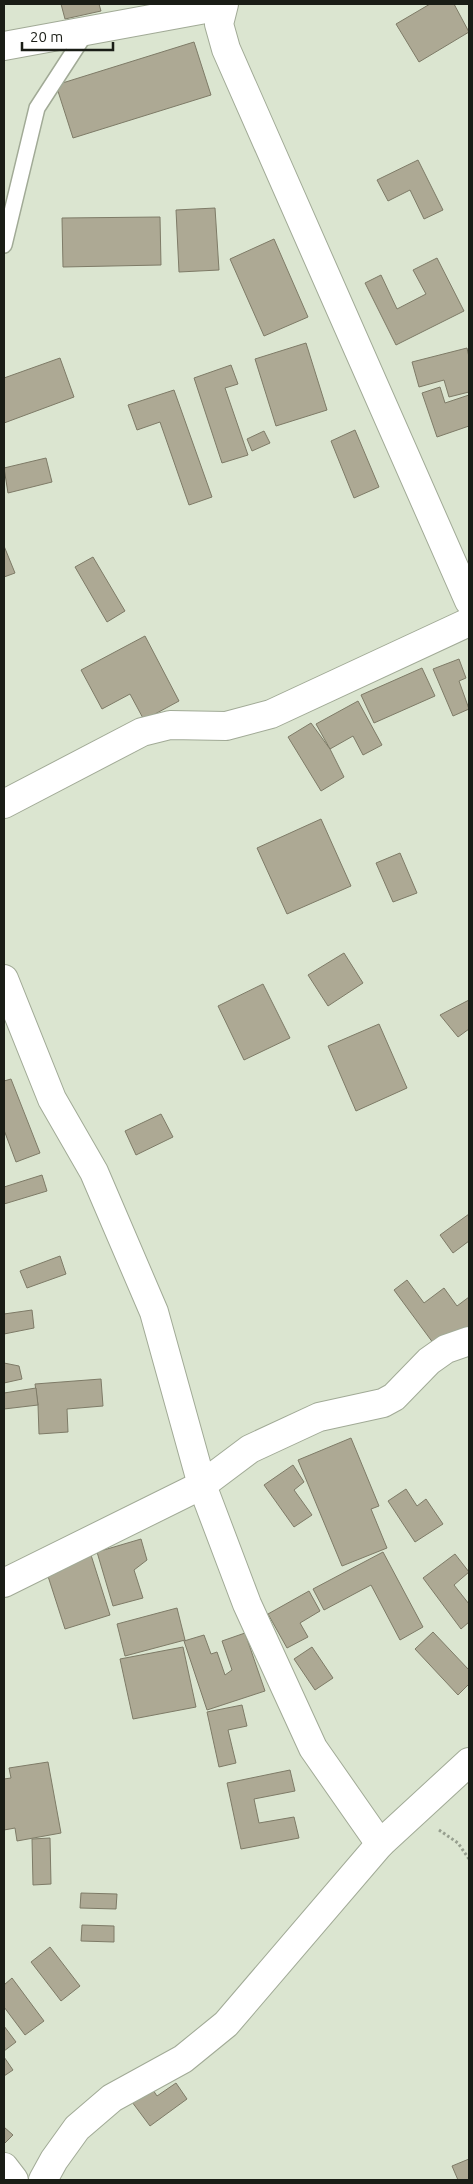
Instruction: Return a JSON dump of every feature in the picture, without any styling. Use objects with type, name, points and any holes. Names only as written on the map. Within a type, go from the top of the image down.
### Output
[{"type":"street","points":[[4,46],[223,5],[220,24],[226,49],[469,601]]},
{"type":"street","points":[[4,804],[142,732],[170,725],[226,726],[271,714],[469,622]]},
{"type":"street","points":[[4,979],[52,1099],[94,1172],[154,1312],[202,1485],[247,1604],[313,1748],[380,1844]]},
{"type":"street","points":[[4,1583],[202,1485],[250,1448],[319,1417],[337,1411],[383,1402],[394,1397],[429,1361],[446,1349],[469,1341]]},
{"type":"street","points":[[43,2180],[77,2128],[112,2098],[183,2059],[226,2024],[380,1844],[469,1762]]},
{"type":"street","points":[[4,2167],[14,2180]]},
{"type":"lane","points":[[4,245],[37,108],[87,31]]},
{"type":"path","points":[[414,1813],[458,1843],[469,1859]]},
{"type":"building","points":[[61,4],[99,4],[101,11],[65,19]]},
{"type":"building","points":[[430,4],[454,4],[469,32],[419,62],[396,24]]},
{"type":"building","points":[[194,42],[211,95],[73,138],[56,85]]},
{"type":"building","points":[[418,160],[443,210],[424,219],[410,190],[388,201],[377,180]]},
{"type":"building","points":[[215,208],[219,270],[179,272],[176,210]]},
{"type":"building","points":[[160,217],[161,265],[63,267],[62,218]]},
{"type":"building","points":[[274,239],[308,317],[264,336],[230,259]]},
{"type":"building","points":[[437,258],[464,311],[396,345],[365,283],[381,275],[397,309],[426,294],[413,270]]},
{"type":"building","points":[[306,343],[327,410],[276,426],[255,359]]},
{"type":"building","points":[[467,348],[469,357],[469,392],[449,397],[444,380],[419,387],[412,362]]},
{"type":"building","points":[[60,358],[74,397],[4,423],[4,378]]},
{"type":"building","points":[[231,365],[238,384],[225,388],[248,455],[222,463],[194,378]]},
{"type":"building","points":[[440,387],[445,403],[469,395],[469,426],[437,437],[422,393]]},
{"type":"building","points":[[174,390],[212,497],[189,505],[160,422],[137,430],[128,405]]},
{"type":"building","points":[[355,430],[379,487],[354,498],[331,441]]},
{"type":"building","points":[[264,431],[270,443],[252,451],[247,439]]},
{"type":"building","points":[[46,458],[52,482],[8,493],[4,468]]},
{"type":"building","points":[[4,546],[15,573],[4,577]]},
{"type":"building","points":[[93,557],[125,611],[107,622],[75,567]]},
{"type":"building","points":[[145,636],[179,701],[144,720],[130,694],[102,709],[81,670]]},
{"type":"building","points":[[459,659],[466,678],[459,681],[469,709],[453,716],[433,669]]},
{"type":"building","points":[[422,668],[435,696],[374,723],[361,695]]},
{"type":"building","points":[[358,701],[382,745],[363,755],[353,736],[330,749],[316,724]]},
{"type":"building","points":[[311,723],[330,749],[344,777],[321,791],[288,737]]},
{"type":"building","points":[[321,819],[351,886],[287,914],[257,848]]},
{"type":"building","points":[[400,853],[417,893],[393,902],[376,863]]},
{"type":"building","points":[[344,953],[363,983],[328,1006],[308,975]]},
{"type":"building","points":[[263,984],[290,1038],[244,1060],[218,1006]]},
{"type":"building","points":[[469,1000],[469,1029],[458,1037],[440,1015]]},
{"type":"building","points":[[379,1024],[407,1088],[356,1111],[328,1046]]},
{"type":"building","points":[[11,1079],[40,1153],[16,1162],[4,1130],[4,1081]]},
{"type":"building","points":[[161,1114],[173,1137],[136,1155],[125,1131]]},
{"type":"building","points":[[42,1175],[47,1191],[4,1204],[4,1187]]},
{"type":"building","points":[[469,1214],[469,1241],[453,1253],[440,1235]]},
{"type":"building","points":[[60,1256],[66,1274],[27,1288],[20,1271]]},
{"type":"building","points":[[407,1280],[424,1303],[444,1288],[457,1306],[469,1297],[469,1328],[439,1351],[394,1290]]},
{"type":"building","points":[[32,1310],[34,1328],[4,1334],[4,1314]]},
{"type":"building","points":[[4,1363],[19,1366],[22,1379],[4,1383]]},
{"type":"building","points":[[101,1379],[103,1406],[67,1409],[68,1432],[39,1434],[35,1384]]},
{"type":"building","points":[[36,1388],[38,1405],[4,1409],[4,1393]]},
{"type":"building","points":[[351,1438],[379,1506],[371,1509],[387,1548],[342,1566],[298,1460]]},
{"type":"building","points":[[293,1465],[304,1482],[294,1490],[312,1515],[294,1527],[264,1485]]},
{"type":"building","points":[[406,1489],[417,1506],[426,1499],[443,1524],[415,1542],[388,1501]]},
{"type":"building","points":[[141,1539],[147,1560],[134,1570],[143,1598],[113,1606],[97,1552]]},
{"type":"building","points":[[383,1552],[423,1627],[400,1640],[371,1585],[324,1610],[313,1589]]},
{"type":"building","points":[[455,1554],[469,1572],[454,1585],[469,1604],[469,1622],[461,1629],[423,1578]]},
{"type":"building","points":[[91,1555],[110,1615],[65,1629],[46,1570]]},
{"type":"building","points":[[309,1591],[320,1611],[300,1623],[308,1637],[287,1648],[268,1614]]},
{"type":"building","points":[[177,1608],[185,1640],[125,1656],[117,1624]]},
{"type":"building","points":[[433,1632],[469,1670],[469,1684],[458,1695],[415,1649]]},
{"type":"building","points":[[245,1633],[265,1691],[207,1710],[184,1641],[204,1635],[211,1654],[217,1652],[225,1675],[232,1670],[222,1641]]},
{"type":"building","points":[[183,1647],[196,1707],[133,1719],[120,1659]]},
{"type":"building","points":[[312,1647],[333,1678],[315,1690],[294,1659]]},
{"type":"building","points":[[242,1705],[247,1726],[228,1730],[236,1763],[219,1767],[207,1712]]},
{"type":"building","points":[[48,1762],[61,1833],[17,1841],[15,1828],[4,1830],[4,1779],[11,1778],[9,1768]]},
{"type":"building","points":[[290,1770],[295,1791],[254,1799],[259,1823],[294,1817],[299,1838],[241,1849],[227,1783]]},
{"type":"building","points":[[50,1838],[51,1884],[33,1885],[32,1839]]},
{"type":"building","points":[[81,1893],[117,1894],[116,1909],[80,1908]]},
{"type":"building","points":[[82,1925],[114,1926],[114,1942],[81,1941]]},
{"type":"building","points":[[50,1947],[80,1986],[61,2001],[31,1962]]},
{"type":"building","points":[[12,1978],[44,2021],[25,2035],[4,2007],[4,1985]]},
{"type":"building","points":[[4,2026],[16,2042],[4,2051]]},
{"type":"building","points":[[4,2057],[13,2070],[4,2076]]},
{"type":"building","points":[[176,2083],[187,2099],[150,2126],[129,2098],[149,2084],[157,2096]]},
{"type":"building","points":[[4,2127],[13,2135],[4,2144]]},
{"type":"building","points":[[469,2159],[469,2180],[458,2180],[452,2166]]}]
